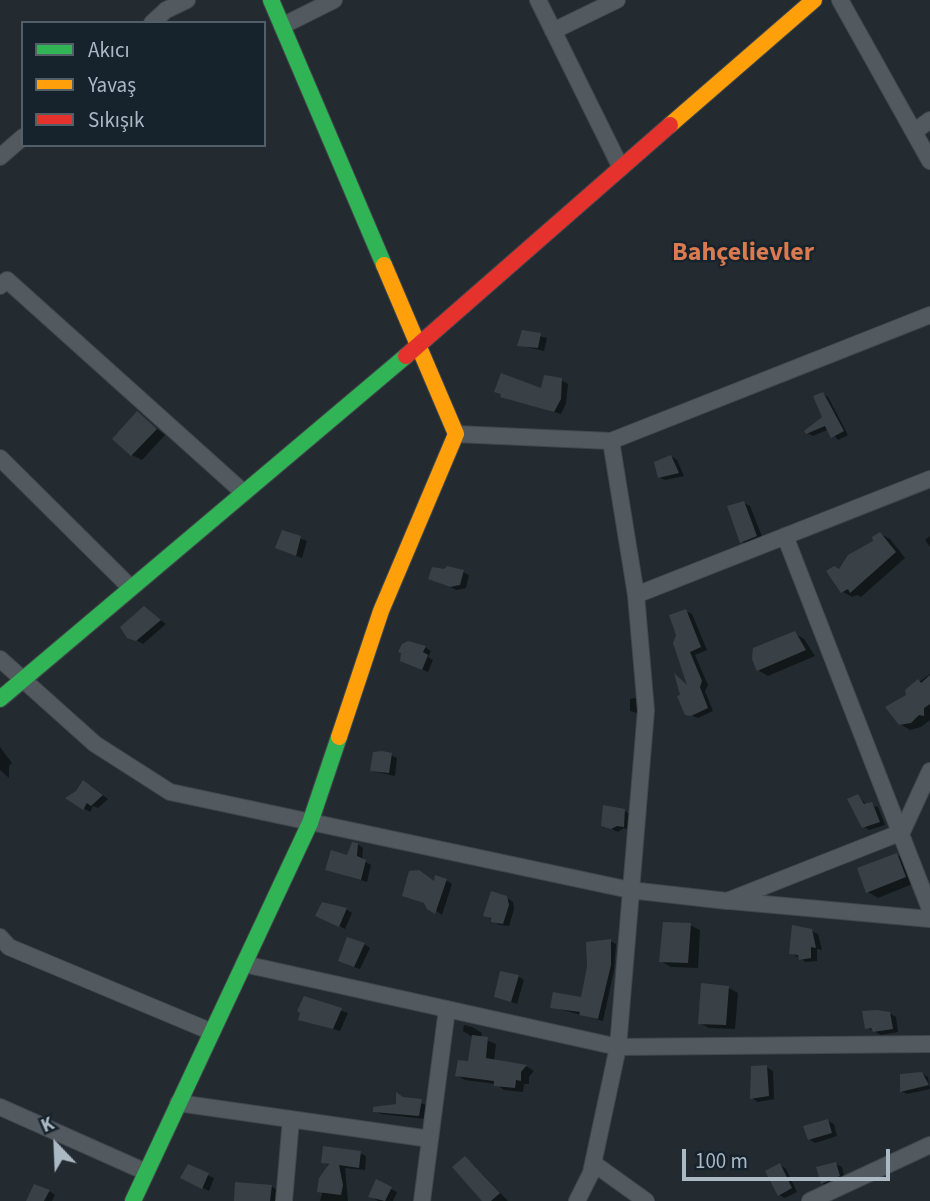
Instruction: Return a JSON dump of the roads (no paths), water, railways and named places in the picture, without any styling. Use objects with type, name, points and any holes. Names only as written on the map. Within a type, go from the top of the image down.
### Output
[{"type":"street","points":[[154,21],[166,10],[187,0]]},
{"type":"street","points":[[133,1201],[310,822],[381,611],[456,434],[271,0]]},
{"type":"street","points":[[282,26],[334,0]]},
{"type":"street","points":[[538,0],[621,168]]},
{"type":"street","points":[[553,31],[617,0]]},
{"type":"street","points":[[0,699],[418,345],[814,0]]},
{"type":"street","points":[[839,0],[930,160]]},
{"type":"street","points":[[914,132],[930,120]]},
{"type":"street","points":[[0,158],[21,139]]},
{"type":"street","points":[[0,286],[7,280],[243,493]]},
{"type":"street","points":[[456,434],[611,441],[930,315]]},
{"type":"street","points":[[577,1201],[593,1163],[618,1047],[646,710],[636,595],[611,441]]},
{"type":"street","points":[[0,458],[131,587]]},
{"type":"street","points":[[636,595],[930,479]]},
{"type":"street","points":[[785,536],[930,909]]},
{"type":"street","points":[[0,659],[95,744],[170,792],[630,890],[930,919]]},
{"type":"street","points":[[727,901],[902,832],[930,771]]},
{"type":"street","points":[[3,945],[212,1032]]},
{"type":"street","points":[[244,964],[618,1047],[930,1044]]},
{"type":"street","points":[[423,1200],[447,1009]]},
{"type":"street","points":[[178,1103],[430,1139]]},
{"type":"street","points":[[0,1107],[146,1172]]},
{"type":"street","points":[[284,1201],[291,1119]]},
{"type":"street","points":[[810,1201],[930,1145]]},
{"type":"street","points":[[593,1163],[646,1201]]},
{"type":"district","name":"Bahçelievler","points":[[743,254]]}]
